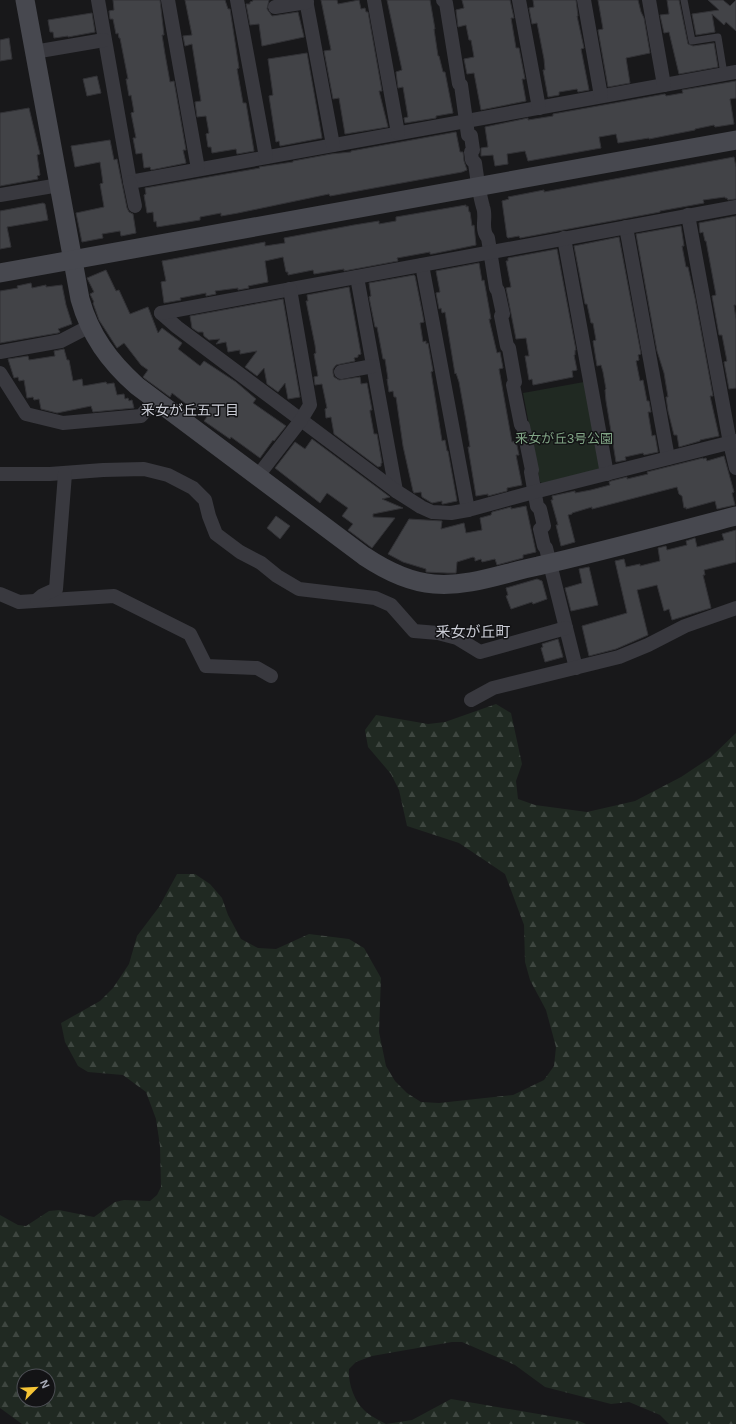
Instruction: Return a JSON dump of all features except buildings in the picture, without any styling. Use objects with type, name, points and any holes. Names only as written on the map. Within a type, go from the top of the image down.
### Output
[{"type":"street","points":[[25,0],[80,299],[84,313],[103,351],[119,370],[136,386],[377,565],[390,572],[412,580],[433,584],[460,584],[736,516]]},
{"type":"street","points":[[98,0],[135,206]]},
{"type":"street","points":[[168,0],[198,169]]},
{"type":"street","points":[[237,0],[266,157]]},
{"type":"street","points":[[374,0],[398,133]]},
{"type":"street","points":[[443,0],[446,3],[459,84],[461,85],[464,99],[463,102],[468,135],[471,136],[473,150],[471,152],[472,160],[474,163],[485,217],[483,222],[488,238],[496,288],[503,314],[501,316],[507,346],[509,348],[515,382],[513,384],[528,451],[537,506],[540,509],[544,526],[540,529],[541,535],[550,563],[576,668]]},
{"type":"street","points":[[519,0],[539,108]]},
{"type":"street","points":[[584,0],[601,96]]},
{"type":"street","points":[[649,0],[664,85]]},
{"type":"street","points":[[275,7],[306,1],[333,145]]},
{"type":"street","points":[[34,52],[104,40]]},
{"type":"street","points":[[130,182],[730,73]]},
{"type":"street","points":[[0,273],[736,140]]},
{"type":"street","points":[[0,195],[59,184]]},
{"type":"street","points":[[733,442],[468,510],[451,513],[432,512],[412,502],[396,491],[177,328],[161,313],[490,251],[736,207]]},
{"type":"street","points":[[688,215],[733,442],[736,468]]},
{"type":"street","points":[[626,227],[668,458]]},
{"type":"street","points":[[564,238],[607,474]]},
{"type":"street","points":[[422,265],[468,510]]},
{"type":"street","points":[[357,277],[396,491]]},
{"type":"street","points":[[257,477],[301,420],[310,405],[290,289]]},
{"type":"street","points":[[0,352],[61,341],[90,326]]},
{"type":"street","points":[[341,372],[373,366]]},
{"type":"street","points":[[0,373],[26,414],[63,424],[141,416],[155,400]]},
{"type":"street","points":[[0,474],[65,474],[103,470],[144,469],[168,475],[193,488],[205,500],[216,534],[240,552],[261,563],[277,576],[299,589],[375,598],[391,605],[414,631],[438,633],[457,638],[480,652],[566,628]]},
{"type":"street","points":[[36,602],[43,595],[56,589],[65,474]]},
{"type":"street","points":[[0,594],[19,602],[114,596],[190,634],[206,666],[257,668],[270,676]]},
{"type":"street","points":[[471,700],[493,688],[620,657],[648,645],[685,626],[733,613]]},
{"type":"lane","points":[[684,0],[692,41],[718,37],[730,73]]},
{"type":"green space","name":"釆女が丘3号公園","points":[[584,382],[601,465],[597,472],[546,485],[540,482],[523,393]]},
{"type":"green space","points":[[496,704],[511,713],[522,764],[516,781],[518,799],[535,805],[587,812],[635,801],[681,777],[711,757],[736,733],[736,1424],[669,1424],[660,1415],[629,1402],[611,1404],[545,1387],[515,1365],[462,1342],[452,1342],[372,1356],[356,1362],[349,1369],[351,1386],[357,1402],[366,1412],[386,1424],[22,1424],[0,1408],[0,1215],[18,1225],[26,1226],[49,1211],[59,1210],[94,1217],[115,1202],[124,1200],[150,1201],[157,1195],[161,1187],[160,1146],[156,1119],[146,1092],[123,1075],[88,1072],[78,1066],[65,1042],[61,1023],[100,1001],[113,988],[129,964],[137,936],[159,907],[177,874],[195,874],[210,884],[222,898],[228,915],[241,939],[258,948],[276,949],[309,934],[349,939],[364,948],[381,978],[379,1032],[386,1066],[395,1081],[407,1093],[421,1102],[439,1103],[513,1095],[544,1080],[554,1066],[556,1047],[546,1010],[530,980],[525,962],[524,925],[505,874],[459,843],[407,826],[399,790],[391,774],[368,747],[365,730],[376,715],[428,724],[445,722]]},
{"type":"green space","points":[[451,1399],[579,1421],[586,1424],[386,1424],[412,1420]]},
{"type":"district","name":"釆女が丘五丁目","points":[[190,410]]},
{"type":"district","name":"釆女が丘町","points":[[473,632]]}]
